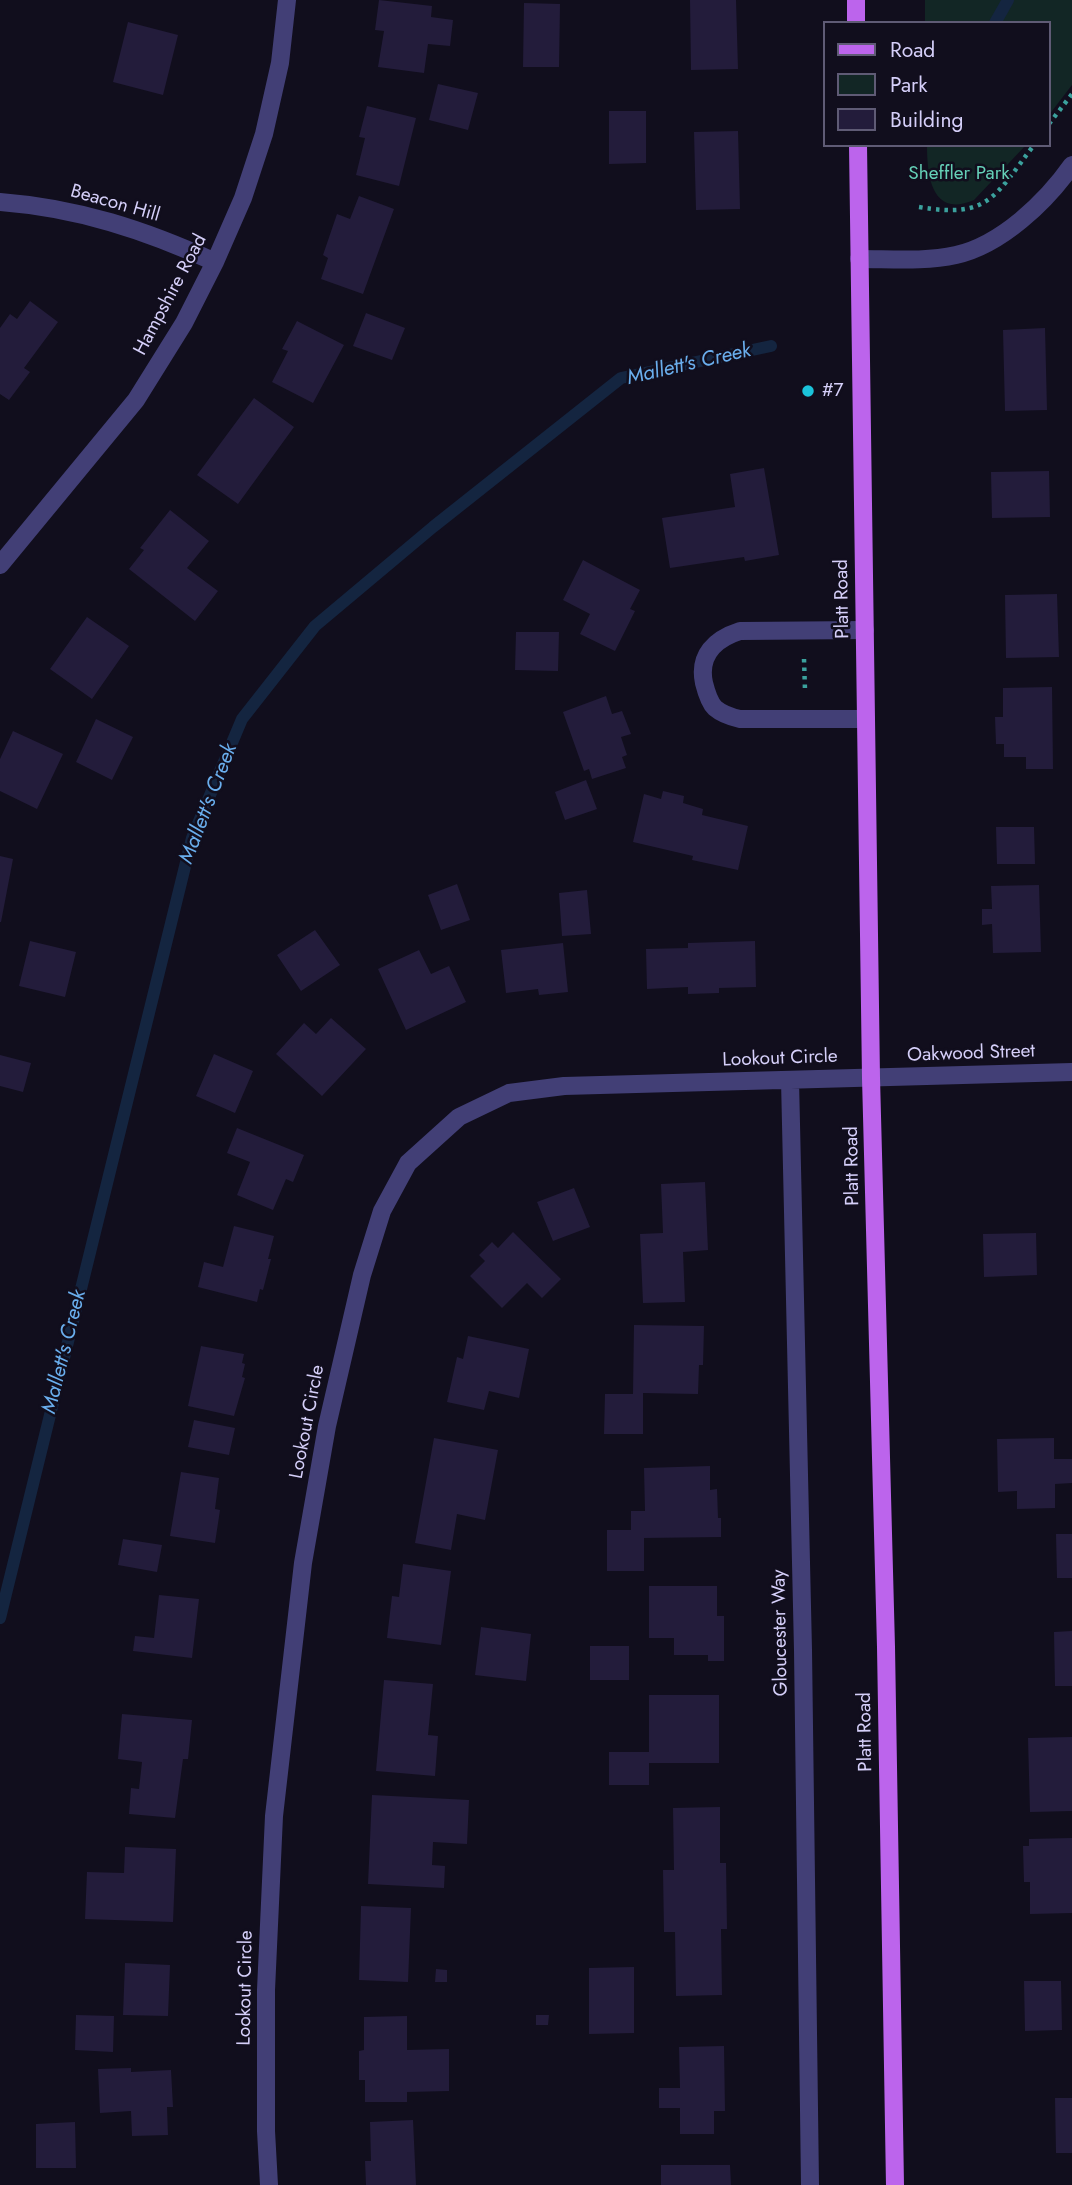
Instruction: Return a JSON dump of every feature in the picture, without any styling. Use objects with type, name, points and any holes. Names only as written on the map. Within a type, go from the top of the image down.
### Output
[{"type":"main road","points":[[856,0],[856,21]]},
{"type":"main road","name":"Platt Road","points":[[858,147],[872,1078],[895,2185]]},
{"type":"street","name":"Hampshire Road","points":[[0,565],[136,400],[184,323],[215,262],[243,198],[264,134],[280,63],[287,0]]},
{"type":"street","points":[[859,258],[936,258],[977,249],[1012,228],[1061,180],[1072,165]]},
{"type":"street","name":"Beacon Hill","points":[[0,202],[86,214],[145,232],[215,262]]},
{"type":"street","points":[[865,630],[740,631],[724,636],[710,648],[702,674],[706,692],[714,707],[726,715],[740,719],[866,719]]},
{"type":"street","name":"Oakwood Street","points":[[872,1078],[1072,1072]]},
{"type":"street","name":"Lookout Circle","points":[[269,2185],[266,2131],[266,1976],[274,1816],[303,1563],[327,1426],[362,1275],[382,1211],[408,1163],[459,1117],[509,1093],[564,1086],[872,1078]]},
{"type":"street","name":"Gloucester Way","points":[[790,1080],[803,1650],[810,2185]]},
{"type":"path","points":[[1051,121],[1072,94]]},
{"type":"path","points":[[919,207],[965,211],[983,204],[998,192],[1032,147]]},
{"type":"path","points":[[804,659],[805,694]]},
{"type":"green space","points":[[925,0],[1072,0],[1072,85],[1051,112],[1051,21],[925,21]]},
{"type":"green space","name":"Sheffler Park","points":[[927,147],[1024,147],[974,200],[960,204],[949,204],[941,199],[935,191],[928,170]]},
{"type":"building","points":[[379,0],[432,6],[431,17],[453,20],[450,46],[428,44],[424,73],[378,67],[384,31],[375,30]]},
{"type":"building","points":[[690,0],[736,0],[738,69],[691,70]]},
{"type":"building","points":[[524,3],[560,4],[559,67],[523,67]]},
{"type":"building","points":[[128,22],[178,35],[163,95],[113,82]]},
{"type":"building","points":[[438,84],[478,93],[468,130],[429,120]]},
{"type":"building","points":[[367,106],[416,118],[399,186],[356,175],[365,138],[359,137]]},
{"type":"building","points":[[609,111],[646,111],[646,163],[609,164]]},
{"type":"building","points":[[738,131],[740,209],[696,210],[694,132]]},
{"type":"building","points":[[359,196],[394,209],[363,294],[321,279],[328,258],[323,255],[337,214],[350,219]]},
{"type":"building","points":[[30,301],[58,322],[24,368],[30,372],[9,400],[0,394],[0,328],[10,314],[17,319]]},
{"type":"building","points":[[366,313],[405,328],[392,360],[353,346]]},
{"type":"building","points":[[297,321],[344,345],[313,403],[272,382],[288,351],[282,349]]},
{"type":"building","points":[[1045,328],[1047,410],[1005,411],[1003,330]]},
{"type":"building","points":[[254,398],[294,427],[238,504],[197,475]]},
{"type":"building","points":[[764,468],[779,555],[745,561],[744,557],[670,568],[662,518],[735,507],[730,474]]},
{"type":"building","points":[[1049,471],[1050,517],[992,518],[991,472]]},
{"type":"building","points":[[170,510],[209,541],[187,568],[218,591],[195,621],[129,569],[144,550],[140,548]]},
{"type":"building","points":[[583,560],[640,590],[630,609],[635,611],[615,651],[580,634],[590,614],[563,600]]},
{"type":"building","points":[[1057,594],[1059,657],[1006,658],[1005,595]]},
{"type":"building","points":[[87,617],[129,646],[92,699],[50,669]]},
{"type":"building","points":[[516,632],[559,632],[558,671],[515,670]]},
{"type":"building","points":[[1052,687],[1053,769],[1026,769],[1026,757],[1004,757],[1004,744],[996,744],[995,717],[1003,717],[1003,688]]},
{"type":"building","points":[[606,696],[612,714],[622,711],[631,734],[621,737],[627,755],[622,757],[626,768],[592,779],[589,769],[584,771],[563,712]]},
{"type":"building","points":[[96,719],[133,737],[112,780],[76,762]]},
{"type":"building","points":[[13,731],[63,754],[37,809],[0,791],[0,759]]},
{"type":"building","points":[[586,780],[597,809],[565,820],[555,792]]},
{"type":"building","points":[[663,791],[684,796],[683,803],[703,809],[702,815],[748,826],[738,870],[692,860],[693,856],[633,842],[644,794],[661,799]]},
{"type":"building","points":[[996,827],[1034,827],[1035,864],[997,864]]},
{"type":"building","points":[[0,856],[13,859],[1,922],[0,922]]},
{"type":"building","points":[[457,884],[470,920],[441,930],[428,895]]},
{"type":"building","points":[[1039,885],[1041,952],[993,953],[992,924],[982,925],[982,909],[992,909],[991,886]]},
{"type":"building","points":[[587,890],[591,934],[562,936],[559,893]]},
{"type":"building","points":[[315,930],[340,965],[301,991],[277,955]]},
{"type":"building","points":[[30,941],[76,952],[65,997],[19,986]]},
{"type":"building","points":[[755,941],[756,987],[719,988],[719,993],[688,994],[688,987],[647,989],[646,949],[688,948],[688,943]]},
{"type":"building","points":[[563,943],[568,992],[539,995],[538,989],[506,993],[501,950]]},
{"type":"building","points":[[419,950],[431,974],[449,966],[466,1002],[406,1030],[378,969]]},
{"type":"building","points":[[331,1018],[366,1049],[322,1096],[276,1054],[304,1023],[316,1034]]},
{"type":"building","points":[[214,1054],[253,1071],[235,1113],[196,1096]]},
{"type":"building","points":[[0,1055],[31,1063],[23,1092],[0,1086]]},
{"type":"building","points":[[237,1128],[304,1155],[293,1182],[286,1179],[273,1210],[237,1195],[250,1162],[227,1153]]},
{"type":"building","points":[[705,1182],[708,1250],[683,1252],[685,1302],[643,1303],[640,1234],[663,1233],[661,1184]]},
{"type":"building","points":[[574,1188],[590,1227],[553,1241],[537,1202]]},
{"type":"building","points":[[234,1226],[274,1236],[268,1259],[271,1259],[257,1302],[198,1287],[204,1262],[223,1267]]},
{"type":"building","points":[[513,1232],[561,1279],[542,1298],[527,1283],[502,1308],[470,1276],[485,1261],[479,1255],[492,1242],[498,1248]]},
{"type":"building","points":[[1036,1233],[1037,1275],[984,1277],[983,1234]]},
{"type":"building","points":[[634,1325],[704,1326],[703,1365],[699,1365],[698,1394],[643,1393],[643,1434],[604,1434],[605,1394],[633,1394]]},
{"type":"building","points":[[468,1336],[529,1349],[519,1398],[489,1391],[484,1410],[447,1402],[457,1357],[463,1359]]},
{"type":"building","points":[[201,1346],[244,1354],[242,1377],[245,1378],[234,1416],[188,1406]]},
{"type":"building","points":[[194,1420],[235,1428],[229,1455],[188,1447]]},
{"type":"building","points":[[434,1438],[498,1450],[485,1520],[457,1514],[451,1550],[415,1543]]},
{"type":"building","points":[[1054,1438],[1054,1459],[1072,1459],[1072,1483],[1055,1484],[1055,1508],[1017,1509],[1017,1491],[998,1492],[997,1439]]},
{"type":"building","points":[[710,1466],[710,1490],[717,1489],[721,1537],[644,1538],[644,1571],[607,1571],[607,1530],[631,1530],[631,1511],[645,1511],[644,1468]]},
{"type":"building","points":[[181,1472],[219,1478],[215,1509],[220,1510],[215,1543],[170,1536]]},
{"type":"building","points":[[1056,1534],[1072,1534],[1072,1578],[1057,1578]]},
{"type":"building","points":[[123,1539],[162,1545],[157,1572],[118,1565]]},
{"type":"building","points":[[403,1564],[451,1571],[441,1645],[387,1638],[392,1596],[399,1597]]},
{"type":"building","points":[[649,1586],[717,1586],[717,1616],[724,1616],[724,1661],[708,1661],[708,1655],[674,1655],[674,1638],[649,1638]]},
{"type":"building","points":[[159,1595],[199,1599],[192,1658],[133,1651],[135,1636],[154,1638]]},
{"type":"building","points":[[481,1627],[531,1634],[526,1681],[475,1675]]},
{"type":"building","points":[[1072,1631],[1072,1686],[1055,1686],[1054,1632]]},
{"type":"building","points":[[590,1646],[629,1646],[629,1680],[590,1680]]},
{"type":"building","points":[[384,1680],[433,1684],[428,1735],[438,1736],[435,1776],[376,1771]]},
{"type":"building","points":[[649,1695],[719,1695],[719,1763],[649,1763],[649,1785],[609,1785],[609,1752],[649,1752]]},
{"type":"building","points":[[122,1714],[192,1720],[188,1759],[183,1759],[175,1818],[129,1814],[131,1788],[139,1789],[142,1762],[118,1759]]},
{"type":"building","points":[[1072,1737],[1072,1811],[1030,1812],[1028,1738]]},
{"type":"building","points":[[372,1795],[469,1800],[467,1844],[433,1842],[432,1865],[445,1866],[444,1888],[368,1884]]},
{"type":"building","points":[[720,1807],[720,1863],[726,1863],[727,1929],[721,1929],[722,1995],[676,1996],[675,1932],[664,1932],[663,1870],[674,1870],[673,1808]]},
{"type":"building","points":[[1072,1838],[1072,1913],[1030,1914],[1030,1882],[1024,1882],[1023,1846],[1029,1846],[1029,1839]]},
{"type":"building","points":[[125,1847],[176,1849],[173,1922],[85,1919],[87,1872],[124,1873]]},
{"type":"building","points":[[361,1906],[411,1908],[408,1982],[359,1980]]},
{"type":"building","points":[[125,1963],[170,1965],[168,2016],[123,2015]]},
{"type":"building","points":[[634,1967],[634,2033],[589,2034],[589,1968]]},
{"type":"building","points":[[436,1969],[447,1970],[447,1982],[435,1982]]},
{"type":"building","points":[[1024,1981],[1061,1981],[1062,2030],[1025,2031]]},
{"type":"building","points":[[76,2015],[114,2016],[113,2052],[75,2050]]},
{"type":"building","points":[[536,2015],[549,2015],[548,2025],[536,2025]]},
{"type":"building","points":[[407,2016],[407,2050],[449,2049],[449,2091],[407,2092],[407,2102],[365,2102],[365,2080],[359,2080],[359,2051],[364,2050],[364,2017]]},
{"type":"building","points":[[724,2046],[725,2111],[714,2111],[714,2134],[680,2134],[680,2108],[659,2108],[659,2088],[680,2088],[679,2047]]},
{"type":"building","points":[[131,2068],[131,2072],[171,2070],[173,2107],[167,2107],[168,2135],[132,2136],[131,2111],[100,2113],[98,2069]]},
{"type":"building","points":[[1055,2098],[1072,2098],[1072,2153],[1056,2153]]},
{"type":"building","points":[[413,2120],[416,2185],[366,2185],[365,2161],[371,2161],[370,2122]]},
{"type":"building","points":[[75,2122],[76,2168],[36,2168],[36,2124]]},
{"type":"building","points":[[661,2165],[730,2165],[731,2185],[661,2185]]},
{"type":"waterway","name":"Mallett's Creek","points":[[996,21],[1008,0]]},
{"type":"waterway","name":"Mallett's Creek","points":[[0,1618],[192,838],[242,719],[315,626],[433,527],[621,378],[771,346]]},
{"type":"place","name":"#7","points":[[808,391]]}]
